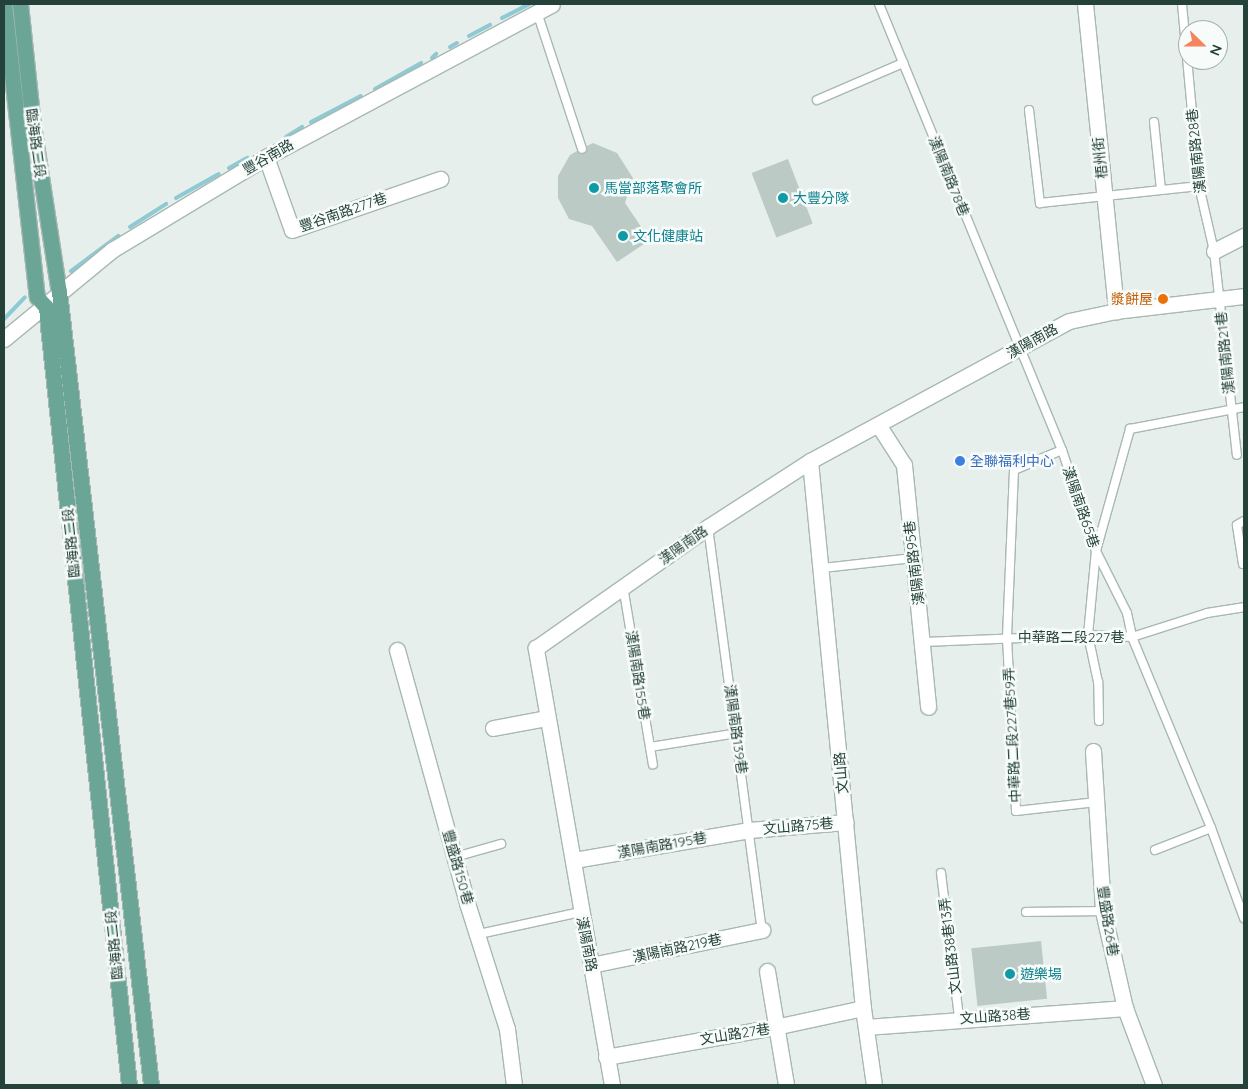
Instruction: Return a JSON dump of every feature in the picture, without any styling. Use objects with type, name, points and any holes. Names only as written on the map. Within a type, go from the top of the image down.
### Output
[{"type":"main road","name":"臨海路二段","points":[[4,4],[37,297],[46,307],[130,1085]]},
{"type":"main road","name":"臨海路二段","points":[[20,4],[33,125],[60,292],[151,1085]]},
{"type":"street","name":"豐谷南路","points":[[4,339],[46,307],[60,292],[112,250],[266,157],[552,4]]},
{"type":"street","name":"梧州街","points":[[1085,4],[1116,311]]},
{"type":"street","name":"豐谷南路277巷","points":[[266,157],[292,230],[440,178]]},
{"type":"street","points":[[1214,251],[1244,236]]},
{"type":"street","name":"漢陽南路","points":[[612,1085],[536,648],[708,527],[810,461],[879,426],[1069,321],[1116,311],[1219,297],[1244,296]]},
{"type":"street","name":"漢陽南路95巷","points":[[879,426],[904,466],[924,642],[928,707]]},
{"type":"street","name":"文山路","points":[[810,461],[822,568],[863,1008],[874,1085]]},
{"type":"street","name":"豐盛路150巷","points":[[397,650],[455,857],[507,1028],[514,1085]]},
{"type":"street","points":[[494,728],[547,718]]},
{"type":"street","name":"豐盛路26巷","points":[[1093,751],[1103,911],[1124,1008],[1154,1085]]},
{"type":"street","name":"文山路75巷","points":[[749,830],[846,822]]},
{"type":"street","name":"漢陽南路195巷","points":[[574,860],[749,830]]},
{"type":"street","name":"漢陽南路219巷","points":[[591,965],[762,930]]},
{"type":"street","points":[[767,971],[786,1085]]},
{"type":"street","name":"文山路27巷","points":[[606,1057],[775,1028],[863,1008]]},
{"type":"street","name":"文山路38巷","points":[[866,1027],[959,1018],[1124,1008]]},
{"type":"lane","name":"漢陽南路78巷","points":[[879,4],[1019,349]]},
{"type":"lane","name":"漢陽南路28巷","points":[[1182,4],[1199,186],[1214,251],[1219,297]]},
{"type":"lane","points":[[537,12],[582,149]]},
{"type":"lane","points":[[817,100],[903,63]]},
{"type":"lane","points":[[1029,110],[1040,203],[1199,186]]},
{"type":"lane","points":[[1154,122],[1161,190]]},
{"type":"lane","name":"漢陽南路21巷","points":[[1219,297],[1237,455]]},
{"type":"lane","name":"漢陽南路65巷","points":[[1019,349],[1062,450],[1096,551],[1127,613],[1132,637],[1211,828],[1244,918]]},
{"type":"lane","points":[[1099,721],[1098,682],[1088,635],[1096,551],[1130,429],[1244,407]]},
{"type":"lane","points":[[1007,638],[1014,470],[1062,450]]},
{"type":"lane","points":[[1243,564],[1237,526],[1244,521]]},
{"type":"lane","name":"漢陽南路139巷","points":[[708,527],[762,930]]},
{"type":"lane","points":[[822,568],[913,558]]},
{"type":"lane","name":"漢陽南路155巷","points":[[623,586],[653,764]]},
{"type":"lane","name":"中華路二段227巷","points":[[924,642],[1088,635],[1132,637],[1207,613],[1244,607]]},
{"type":"lane","name":"中華路二段227巷59弄","points":[[1007,638],[1016,811],[1096,802]]},
{"type":"lane","points":[[650,747],[737,733]]},
{"type":"lane","points":[[1155,850],[1211,828]]},
{"type":"lane","points":[[455,857],[500,844]]},
{"type":"lane","name":"文山路38巷13弄","points":[[941,873],[959,1018]]},
{"type":"lane","points":[[1026,912],[1103,911]]},
{"type":"lane","points":[[479,934],[581,912]]},
{"type":"building","name":"馬當部落聚會所","points":[[593,143],[617,153],[633,178],[625,203],[650,240],[617,262],[592,226],[569,219],[558,198],[558,176],[570,155],[577,151],[584,154],[587,146]]},
{"type":"building","name":"大豐分隊","points":[[788,159],[813,223],[776,237],[752,173]]},
{"type":"building","name":"遊樂場","points":[[1041,941],[1047,999],[977,1006],[971,948]]},
{"type":"waterway","points":[[502,18],[529,4]]},
{"type":"waterway","points":[[469,36],[490,25]]},
{"type":"waterway","points":[[450,47],[457,43]]},
{"type":"waterway","points":[[432,58],[436,54]]},
{"type":"waterway","points":[[375,89],[421,63]]},
{"type":"waterway","points":[[311,122],[361,96]]},
{"type":"waterway","points":[[286,137],[302,127]]},
{"type":"waterway","points":[[229,168],[247,158]]},
{"type":"waterway","points":[[176,198],[219,174]]},
{"type":"waterway","points":[[130,227],[166,204]]},
{"type":"waterway","points":[[71,271],[118,236]]},
{"type":"waterway","points":[[4,319],[25,297]]},
{"type":"place","name":"馬當部落聚會所","points":[[594,188]]},
{"type":"place","name":"大豐分隊","points":[[783,198]]},
{"type":"place","name":"文化健康站","points":[[623,236]]},
{"type":"place","name":"漿餅屋","points":[[1163,299]]},
{"type":"place","name":"全聯福利中心","points":[[960,461]]},
{"type":"place","name":"遊樂場","points":[[1010,974]]}]
